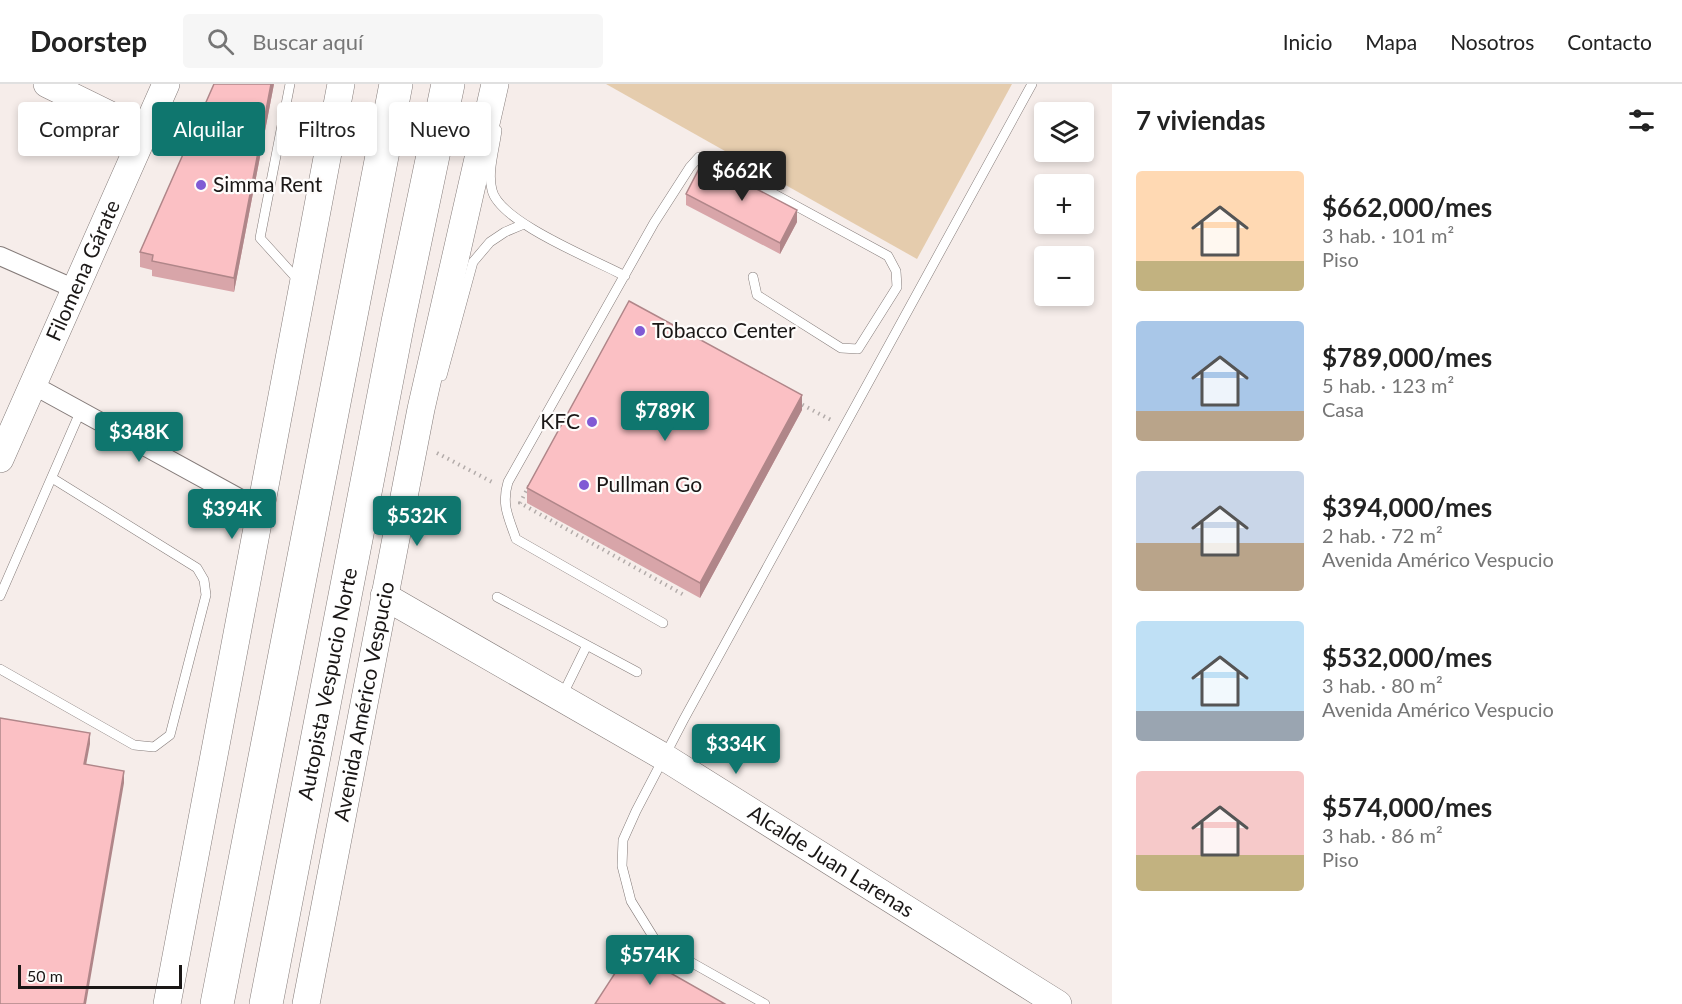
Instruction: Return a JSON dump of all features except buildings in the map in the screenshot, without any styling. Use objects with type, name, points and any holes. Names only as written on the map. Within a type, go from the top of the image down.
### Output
[{"type":"highway","points":[[217,1004],[396,84]]},
{"type":"highway","name":"Autopista Vespucio Norte","points":[[266,1004],[398,322],[448,84]]},
{"type":"main road","points":[[47,84],[145,132]]},
{"type":"main road","name":"Filomena Gárate","points":[[3,444],[33,385],[166,84]]},
{"type":"main road","points":[[167,1004],[342,84]]},
{"type":"main road","name":"Avenida Américo Vespucio","points":[[306,1004],[422,405],[498,96]]},
{"type":"main road","name":"Alcalde Juan Larenas","points":[[384,596],[664,757],[1058,1004]]},
{"type":"street","points":[[0,256],[75,289]]},
{"type":"street","points":[[33,385],[261,510]]},
{"type":"lane","points":[[290,84],[260,238],[303,286]]},
{"type":"lane","points":[[498,96],[504,84]]},
{"type":"lane","points":[[765,1004],[657,943],[631,901],[622,866],[624,840],[664,757],[1032,84]]},
{"type":"lane","points":[[499,118],[491,187],[498,203],[524,224],[625,276]]},
{"type":"lane","points":[[663,623],[516,539],[505,506],[506,489],[654,223],[690,167],[699,157],[708,158],[888,256],[896,271],[897,287],[858,349],[849,349],[841,348],[757,295],[753,277]]},
{"type":"lane","points":[[422,405],[438,391],[473,262],[490,242],[505,232],[524,224]]},
{"type":"lane","points":[[0,596],[81,410]]},
{"type":"lane","points":[[0,669],[134,745],[154,747],[171,735],[206,595],[204,580],[197,568],[52,478]]},
{"type":"lane","points":[[497,597],[586,647],[637,672]]},
{"type":"lane","points":[[561,697],[586,647]]},
{"type":"path","points":[[793,400],[844,427]]},
{"type":"path","points":[[415,441],[506,489]]},
{"type":"path","points":[[535,476],[520,503],[684,595]]},
{"type":"shaded area","points":[[606,84],[1012,84],[917,259]]},
{"type":"place","name":"Simma Rent","points":[[201,185]]},
{"type":"place","name":"Tobacco Center","points":[[640,331]]},
{"type":"place","name":"KFC","points":[[592,422]]},
{"type":"place","name":"Pullman Go","points":[[584,485]]}]
